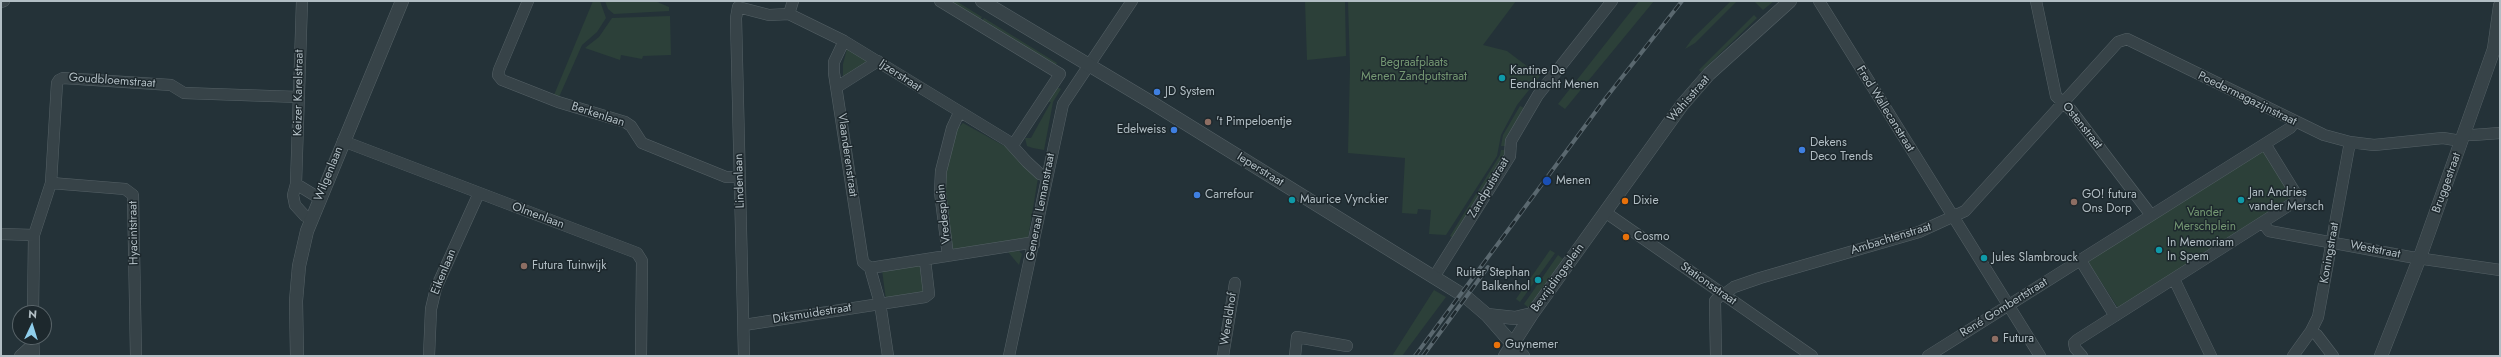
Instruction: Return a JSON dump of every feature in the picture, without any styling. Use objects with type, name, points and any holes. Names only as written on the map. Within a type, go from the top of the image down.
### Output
[{"type":"street","name":"Keizer Karelstraat","points":[[302,1],[296,184],[293,195],[295,205],[305,216],[310,219]]},
{"type":"street","name":"Wilgenlaan","points":[[297,356],[296,301],[299,266],[310,219],[402,1]]},
{"type":"street","name":"Berkenlaan","points":[[528,1],[499,70],[498,75],[502,80],[558,102],[625,122],[631,126],[642,143],[726,177],[740,177]]},
{"type":"street","points":[[789,14],[793,1]]},
{"type":"street","points":[[940,1],[1060,74],[1013,145]]},
{"type":"street","name":"Ieperstraat","points":[[982,1],[1466,297],[1487,316],[1509,351],[1523,356]]},
{"type":"street","name":"Generaal Lemanstraat","points":[[1009,356],[1034,244],[1046,176],[1063,104],[1132,1]]},
{"type":"street","name":"Zandputstraat","points":[[1434,277],[1510,156],[1511,141],[1538,95],[1612,1]]},
{"type":"street","name":"Wahisstraat","points":[[1605,212],[1682,105],[1709,74],[1790,1]]},
{"type":"street","name":"Fred Wallecanstraat","points":[[1819,1],[1952,217],[2040,356]]},
{"type":"street","name":"Ostenstraat","points":[[2036,1],[2056,96],[2063,102],[2151,215]]},
{"type":"street","name":"Ijzerstraat","points":[[737,4],[769,15],[789,14],[844,40],[959,113],[967,115],[1013,145],[1027,162],[1040,174],[1046,176]]},
{"type":"street","name":"Lindenlaan","points":[[737,4],[736,18],[744,356]]},
{"type":"street","name":"Bruggestraat","points":[[2381,356],[2420,257],[2494,49],[2500,6]]},
{"type":"street","name":"Poedermagazijnstraat","points":[[2063,102],[2118,42],[2127,39],[2294,123],[2324,135],[2350,142],[2374,145],[2500,133]]},
{"type":"street","name":"Vlaanderenstraat","points":[[844,40],[834,62],[837,87],[863,262],[870,268],[880,303],[888,356]]},
{"type":"street","points":[[837,87],[878,61]]},
{"type":"street","name":"Goudbloemstraat","points":[[34,235],[51,183],[57,83],[63,78],[171,85],[184,93],[298,96]]},
{"type":"street","name":"Ambachtenstraat","points":[[1722,295],[1734,287],[1760,278],[1919,232],[1965,211],[2063,102]]},
{"type":"street","name":"Vredesplein","points":[[959,113],[952,128],[941,171],[940,192],[948,256],[1029,243],[1034,244]]},
{"type":"street","points":[[2115,316],[2081,261],[2151,215],[2290,128],[2294,123]]},
{"type":"street","name":"Olmenlaan","points":[[343,141],[637,253],[642,261],[641,356]]},
{"type":"street","name":"Koningstraat","points":[[2293,356],[2311,331],[2318,317],[2350,142]]},
{"type":"street","points":[[2082,356],[2075,348],[2074,343],[2299,199],[2265,144]]},
{"type":"street","name":"Hyacintstraat","points":[[51,183],[125,189],[133,195],[136,356]]},
{"type":"street","points":[[296,184],[319,198]]},
{"type":"street","name":"Eikenlaan","points":[[429,356],[429,329],[436,288],[479,193]]},
{"type":"street","name":"Stationsstraat","points":[[1605,212],[1722,295],[1812,356]]},
{"type":"street","name":"Bevrijdingsplein","points":[[1509,351],[1532,314],[1605,212]]},
{"type":"street","name":"Weststraat","points":[[2263,223],[2269,231],[2500,270]]},
{"type":"street","points":[[1,234],[34,235],[33,305]]},
{"type":"street","points":[[870,268],[948,256]]},
{"type":"street","name":"Diksmuidestraat","points":[[744,325],[929,294],[925,260]]},
{"type":"street","name":"René Gombertstraat","points":[[1928,356],[2081,261]]},
{"type":"street","points":[[2174,279],[2211,356]]},
{"type":"street","name":"Wereldhof","points":[[1223,356],[1235,283]]},
{"type":"street","points":[[1716,356],[1716,302],[1722,295]]},
{"type":"street","points":[[1487,316],[1515,318],[1532,314]]},
{"type":"street","points":[[2311,331],[2317,335],[2333,356]]},
{"type":"street","points":[[1295,356],[1298,337],[1347,346]]},
{"type":"street","points":[[20,356],[30,345]]},
{"type":"street","points":[[33,345],[34,356]]},
{"type":"green space","points":[[593,1],[600,1],[606,18],[597,32],[582,45],[559,97],[554,95]]},
{"type":"green space","points":[[605,1],[655,1],[669,7],[669,11],[614,14],[608,9]]},
{"type":"green space","points":[[946,1],[956,1],[982,17],[979,22]]},
{"type":"green space","points":[[1305,1],[1345,1],[1346,56],[1307,60]]},
{"type":"green space","name":"Begraafplaats Menen Zandputstraat","points":[[1348,1],[1516,1],[1483,45],[1507,51],[1540,76],[1517,105],[1501,135],[1497,156],[1446,235],[1429,234],[1431,210],[1418,209],[1417,214],[1402,213],[1405,158],[1348,153],[1350,68]]},
{"type":"green space","points":[[1639,1],[1654,1],[1565,109],[1558,104]]},
{"type":"green space","points":[[1731,1],[1737,1],[1695,43],[1685,49],[1692,39]]},
{"type":"green space","points":[[1754,1],[1774,1],[1763,10]]},
{"type":"green space","points":[[1754,15],[1757,18],[1701,72],[1699,70]]},
{"type":"green space","points":[[670,16],[671,55],[643,56],[642,59],[621,55],[620,60],[585,48],[599,37],[612,18]]},
{"type":"green space","points":[[984,18],[1057,63],[1054,68],[980,23]]},
{"type":"green space","points":[[847,49],[872,63],[843,82],[843,64]]},
{"type":"green space","points":[[1055,86],[1061,89],[1053,102],[1044,150],[1027,146],[1025,138],[1031,138],[1051,102],[1045,102]]},
{"type":"green space","points":[[1520,106],[1524,108],[1507,137],[1505,146],[1501,146],[1503,135]]},
{"type":"green space","points":[[963,123],[1008,148],[1038,178],[1028,238],[954,250],[951,248],[943,186],[951,148],[957,129]]},
{"type":"green space","name":"Vander Merschplein","points":[[2264,148],[2295,195],[2118,308],[2087,260]]},
{"type":"green space","points":[[1501,150],[1506,150],[1505,154],[1453,238],[1450,236],[1500,155]]},
{"type":"green space","points":[[1550,250],[1555,253],[1520,302],[1516,299]]},
{"type":"green space","points":[[1019,251],[1022,254],[1019,265],[1008,252]]},
{"type":"green space","points":[[1558,255],[1563,259],[1529,308],[1524,304]]},
{"type":"green space","points":[[921,264],[926,294],[886,300],[882,270]]},
{"type":"green space","points":[[1434,290],[1446,297],[1402,356],[1392,356]]},
{"type":"railway","points":[[1415,356],[1605,99],[1682,1]]},
{"type":"railway","points":[[1423,356],[1488,267]]},
{"type":"place","name":"Kantine De Eendracht Menen","points":[[1502,78]]},
{"type":"place","name":"JD System","points":[[1157,92]]},
{"type":"place","name":"'t Pimpeloentje","points":[[1208,122]]},
{"type":"place","name":"Edelweiss","points":[[1174,130]]},
{"type":"place","name":"Dekens Deco Trends","points":[[1802,150]]},
{"type":"place","name":"Menen","points":[[1547,181]]},
{"type":"place","name":"Carrefour","points":[[1197,195]]},
{"type":"place","name":"Maurice Vynckier","points":[[1292,200]]},
{"type":"place","name":"Jan Andries vander Mersch","points":[[2241,200]]},
{"type":"place","name":"Dixie","points":[[1625,201]]},
{"type":"place","name":"GO! futura Ons Dorp","points":[[2074,202]]},
{"type":"place","name":"Cosmo","points":[[1626,237]]},
{"type":"place","name":"In Memoriam In Spem","points":[[2159,250]]},
{"type":"place","name":"Jules Slambrouck","points":[[1984,258]]},
{"type":"place","name":"Futura Tuinwijk","points":[[524,266]]},
{"type":"place","name":"Ruiter Stephan Balkenhol","points":[[1538,280]]},
{"type":"place","name":"Futura","points":[[1995,339]]},
{"type":"place","name":"Guynemer","points":[[1497,345]]}]
